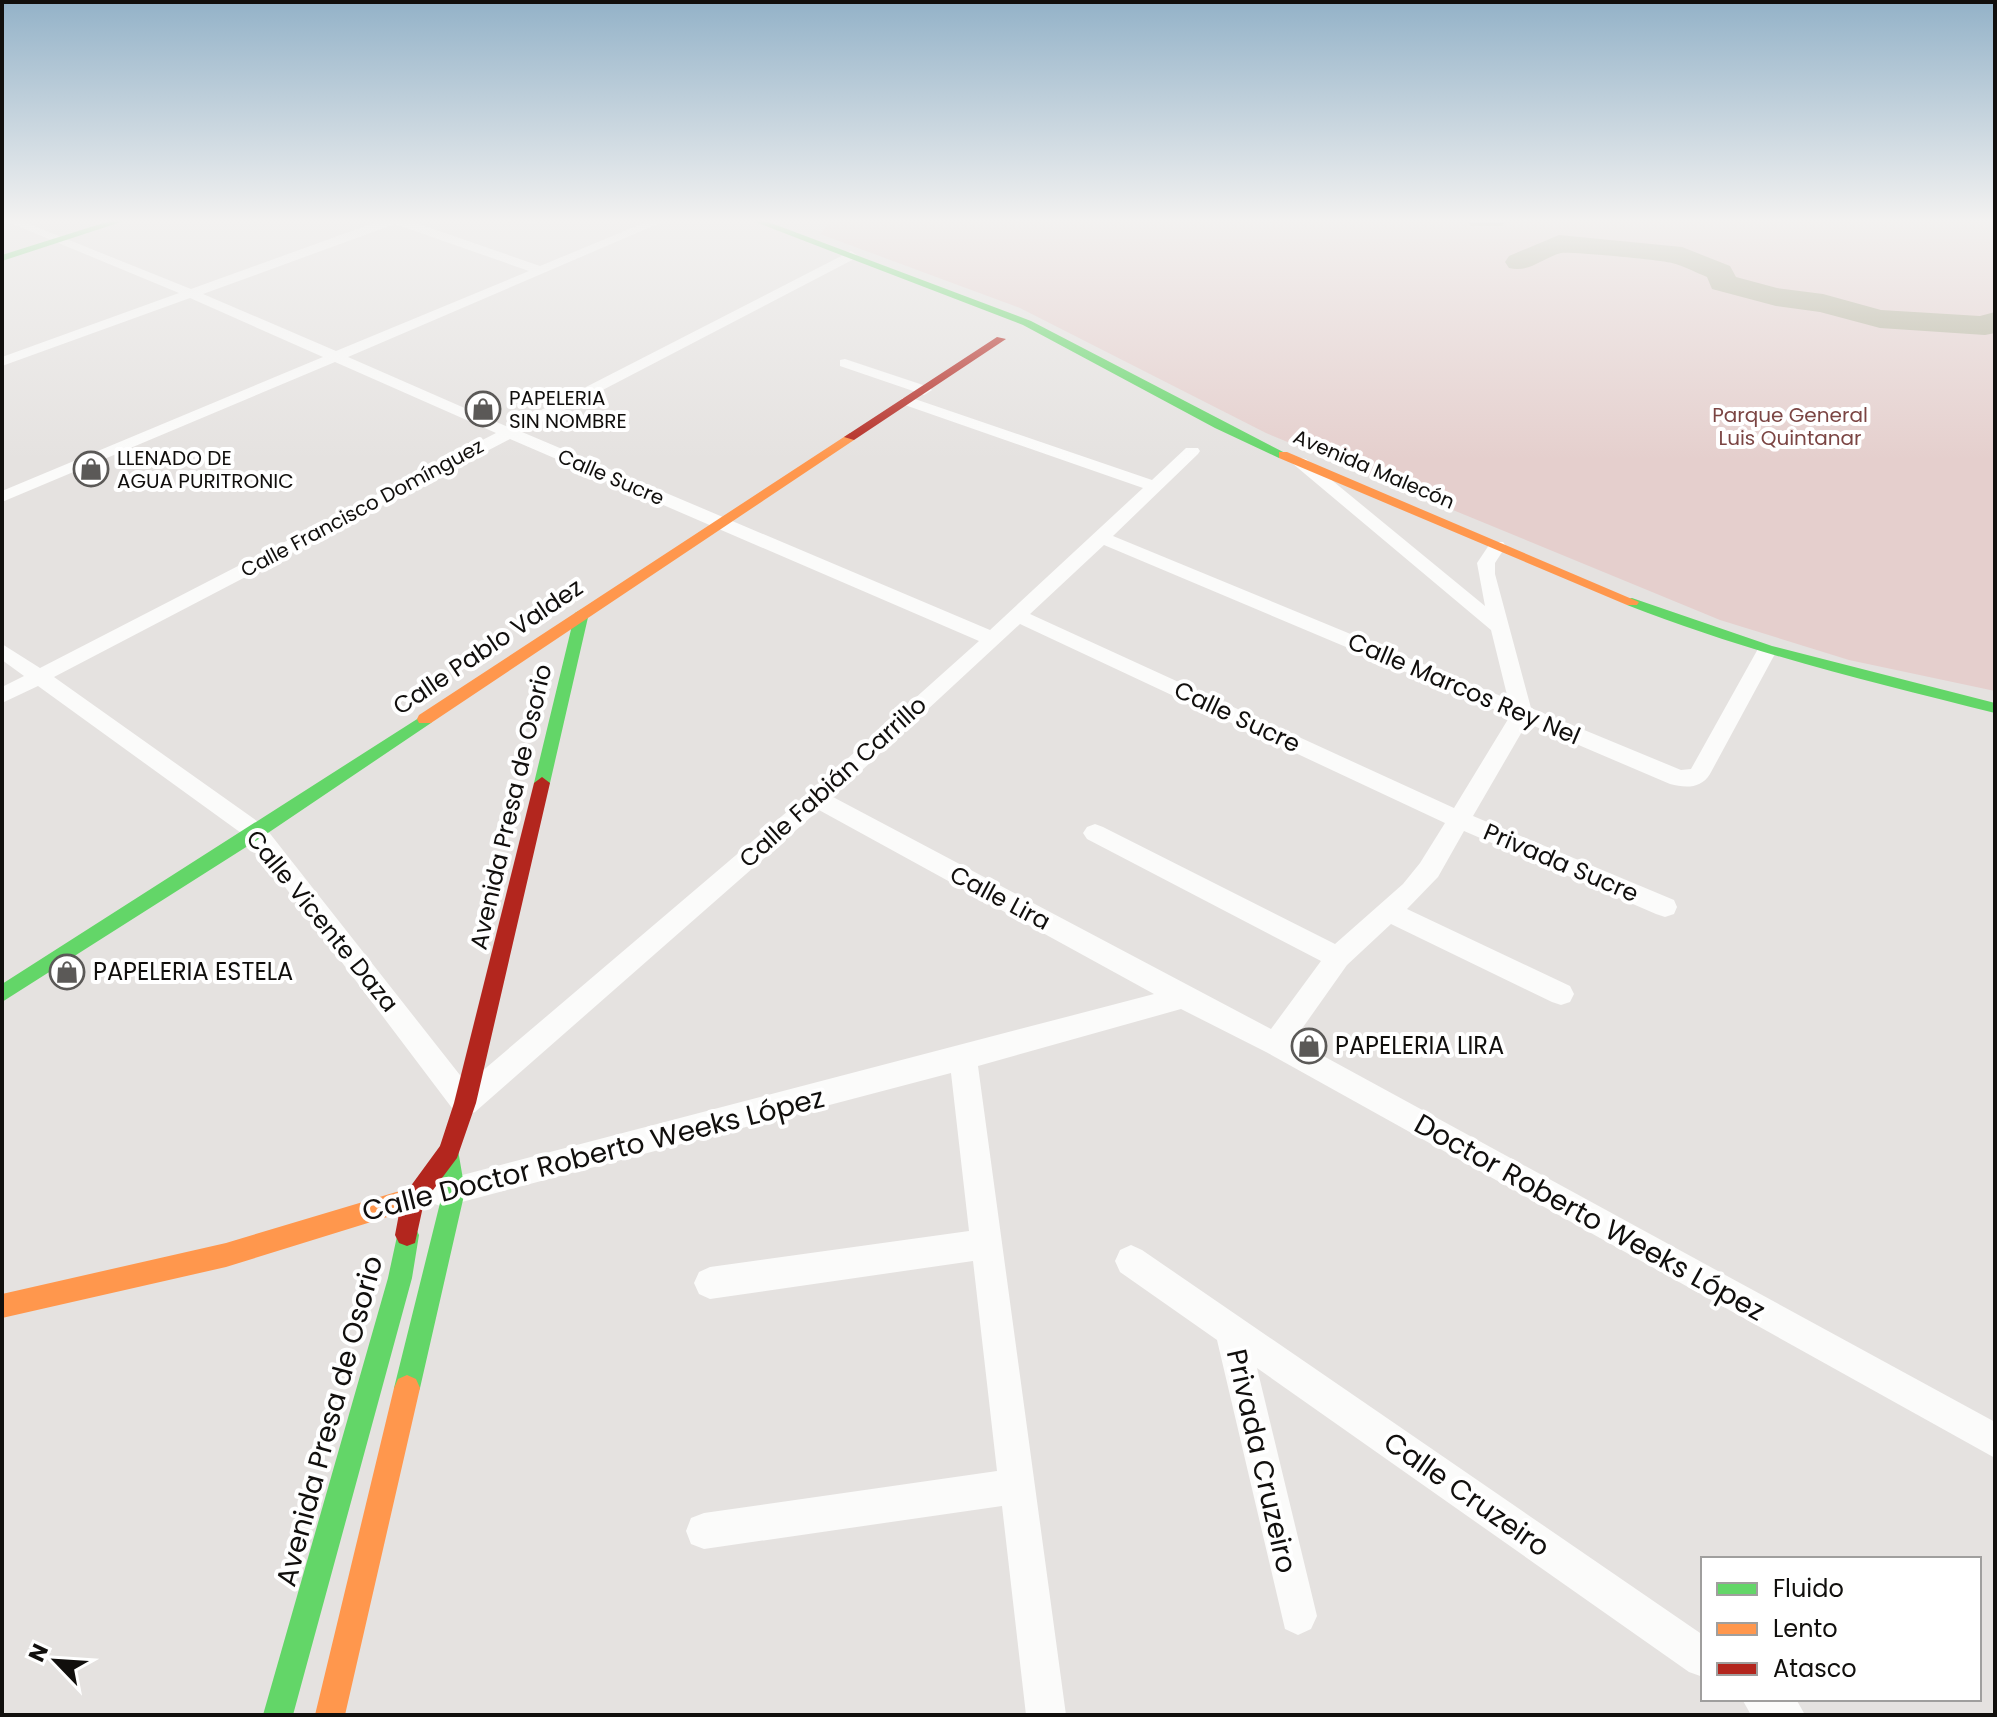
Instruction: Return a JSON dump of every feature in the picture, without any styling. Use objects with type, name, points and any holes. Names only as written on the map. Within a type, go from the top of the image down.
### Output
[{"type":"street","points":[[2,362],[171,300]]},
{"type":"street","name":"Calle Sucre","points":[[206,300],[993,639]]},
{"type":"street","points":[[2,497],[466,300]]},
{"type":"street","name":"Calle Francisco Domínguez","points":[[2,696],[763,300]]},
{"type":"street","name":"Avenida Malecón","points":[[963,300],[1027,323],[1219,425],[1300,463],[1689,626],[1766,652],[1995,708]]},
{"type":"street","name":"Calle Pablo Valdez","points":[[2,994],[256,832],[718,523],[1001,339]]},
{"type":"street","points":[[845,363],[924,390]]},
{"type":"street","points":[[907,401],[1154,486]]},
{"type":"street","name":"Calle Fabián Carrillo","points":[[465,1103],[817,799],[1018,616],[1192,451]]},
{"type":"street","points":[[1300,463],[1497,626]]},
{"type":"street","name":"Calle Marcos Rey Nel","points":[[1101,537],[1678,778],[1692,779],[1699,774],[1766,652]]},
{"type":"street","points":[[1276,1044],[1338,958],[1361,934],[1390,912],[1429,870],[1522,714],[1497,626],[1486,563],[1497,546]]},
{"type":"street","name":"Avenida Presa de Osorio","points":[[278,1715],[400,1278],[413,1198],[449,1151],[465,1103],[582,613]]},
{"type":"street","name":"Calle Sucre","points":[[1018,616],[1457,819]]},
{"type":"street","name":"Calle Vicente Daza","points":[[2,650],[256,832],[465,1103]]},
{"type":"street","name":"Calle Lira","points":[[817,799],[1183,997]]},
{"type":"street","name":"Privada Sucre","points":[[1457,819],[1665,907]]},
{"type":"street","points":[[1095,833],[1338,958]]},
{"type":"street","points":[[1390,912],[1561,994]]},
{"type":"street","name":"Doctor Roberto Weeks López","points":[[1183,997],[1276,1044],[1995,1441]]},
{"type":"street","name":"Calle Doctor Roberto Weeks López","points":[[2,1306],[226,1255],[413,1198],[454,1191],[1183,997]]},
{"type":"street","points":[[963,1058],[1046,1715]]},
{"type":"street","name":"Avenida Presa de Osorio","points":[[330,1715],[454,1191],[449,1151]]},
{"type":"street","points":[[710,1283],[986,1244]]},
{"type":"street","name":"Privada Cruzeiro","points":[[1131,1261],[1231,1330],[1298,1616]]},
{"type":"street","name":"Calle Cruzeiro","points":[[1231,1330],[1701,1657]]},
{"type":"street","points":[[704,1531],[1017,1486]]},
{"type":"street","points":[[1765,1701],[1785,1715]]},
{"type":"green space","name":"Parque General Luis Quintanar","points":[[999,300],[1995,300],[1995,691],[1849,660],[1720,620],[1266,433],[1020,308]]},
{"type":"waterway","points":[[1800,300],[1823,303],[1880,319],[1985,326],[1995,321]]},
{"type":"traffic: fast","points":[[967,300],[1027,323],[1219,425],[1283,455]]},
{"type":"traffic: fast","points":[[1632,602],[1767,649],[1995,708]]},
{"type":"traffic: fast","points":[[542,783],[582,613]]},
{"type":"traffic: fast","points":[[2,994],[256,832],[425,719]]},
{"type":"traffic: fast","points":[[407,1388],[454,1191],[449,1151]]},
{"type":"traffic: fast","points":[[278,1715],[400,1278],[407,1235]]},
{"type":"traffic: slow","points":[[425,719],[850,437]]},
{"type":"traffic: slow","points":[[1283,455],[1632,602]]},
{"type":"traffic: slow","points":[[2,1306],[226,1255],[413,1198]]},
{"type":"traffic: slow","points":[[330,1715],[407,1388]]},
{"type":"traffic: jam","points":[[850,437],[1001,339]]},
{"type":"traffic: jam","points":[[407,1235],[413,1198],[449,1151],[465,1103],[542,783]]},
{"type":"place","name":"PAPELERIA SIN NOMBRE","points":[[483,409]]},
{"type":"place","name":"LLENADO DE AGUA PURITRONIC","points":[[91,469]]},
{"type":"place","name":"PAPELERIA ESTELA","points":[[67,972]]},
{"type":"place","name":"PAPELERIA LIRA","points":[[1309,1046]]}]
